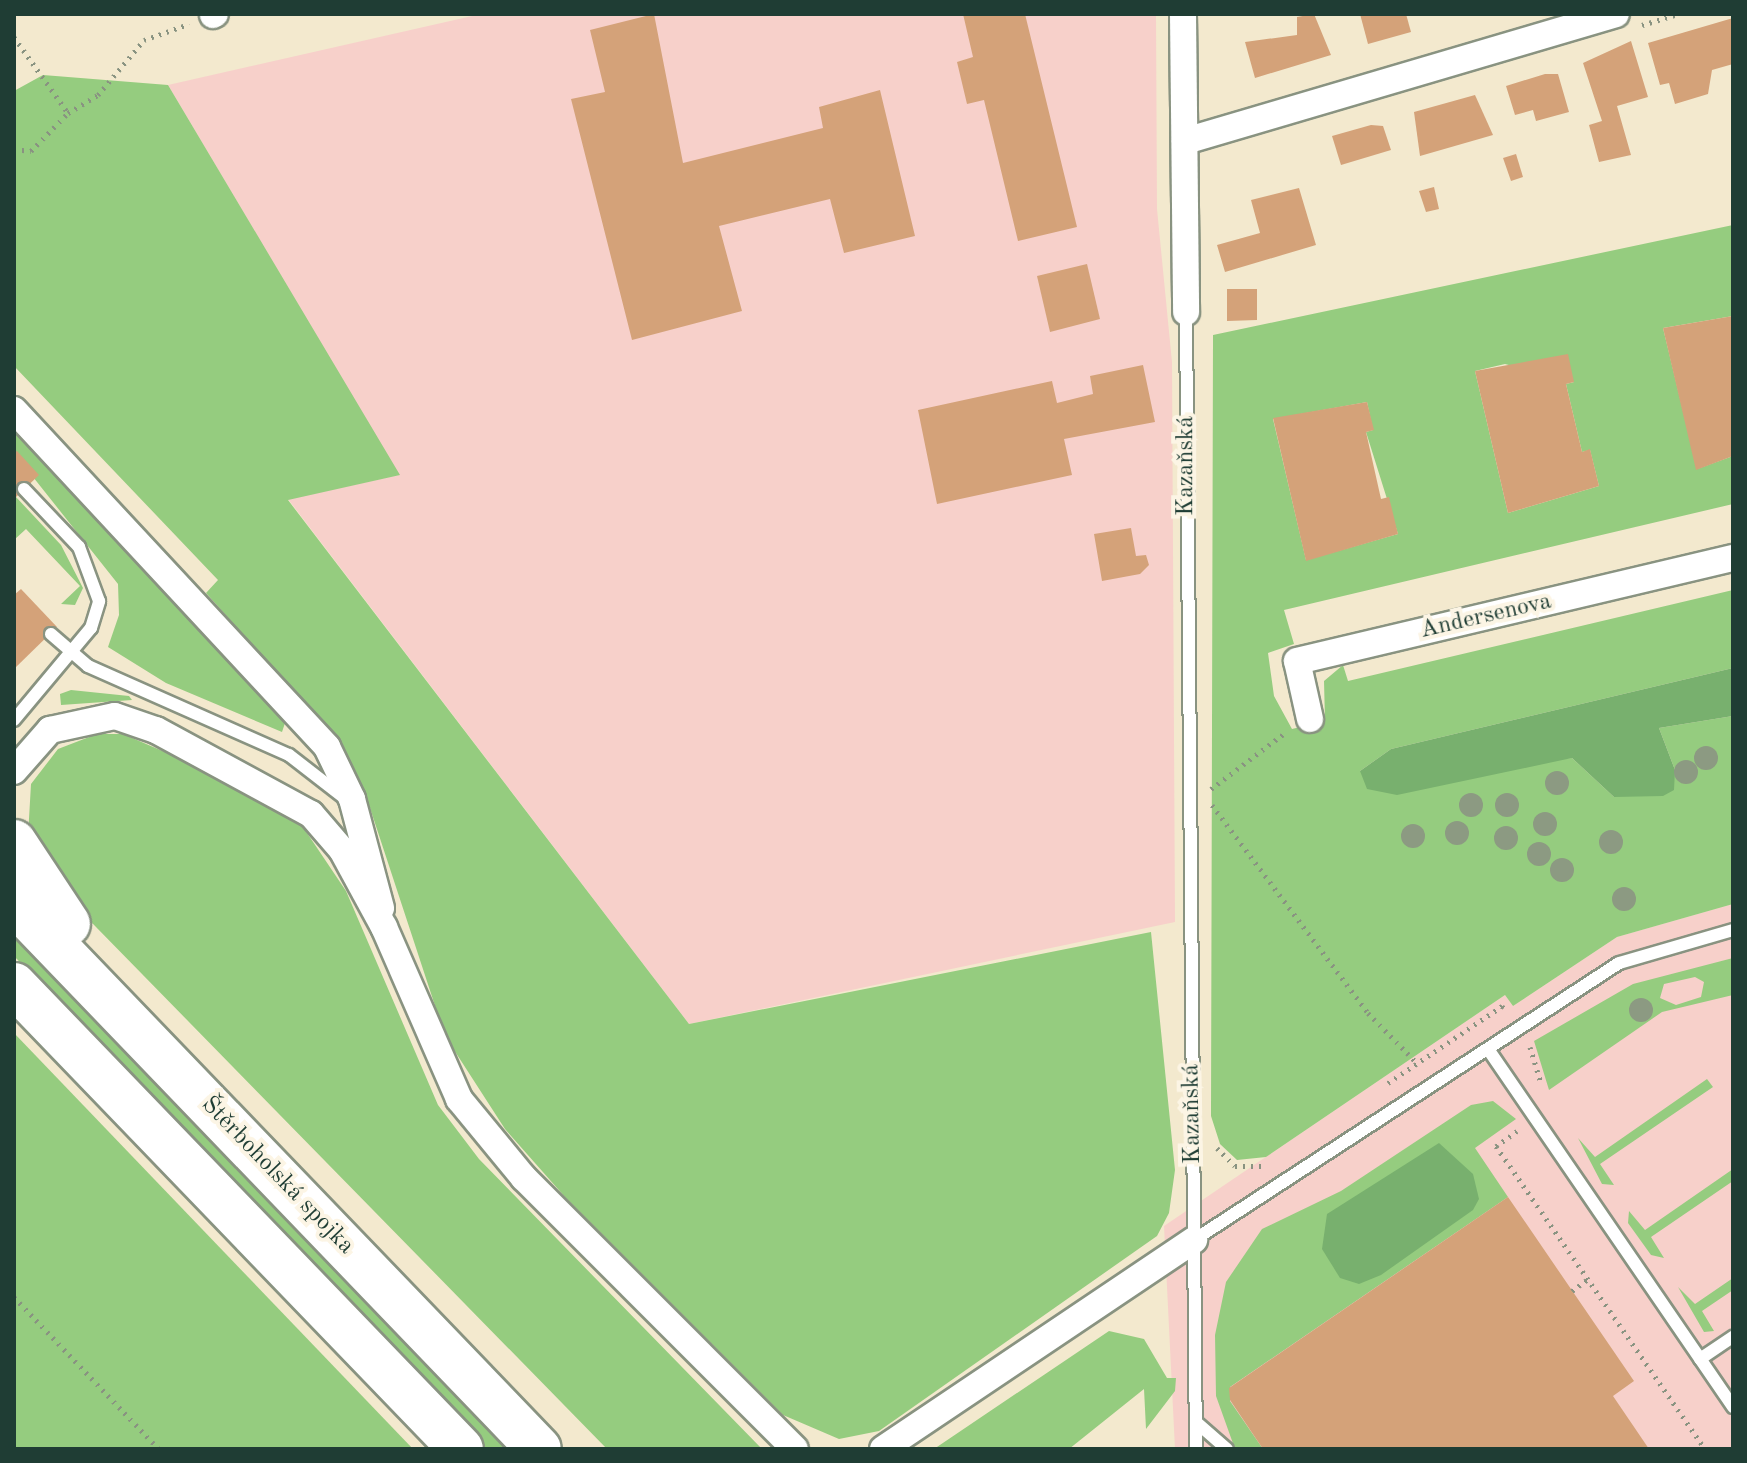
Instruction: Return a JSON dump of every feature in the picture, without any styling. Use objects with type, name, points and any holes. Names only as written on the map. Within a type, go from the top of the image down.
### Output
[{"type":"highway","points":[[14,842],[33,881],[304,1204]]},
{"type":"highway","name":"Štěrboholská spojka","points":[[14,903],[539,1449]]},
{"type":"highway","points":[[14,985],[461,1449]]},
{"type":"street","name":"Kazaňská","points":[[1183,14],[1186,312]]},
{"type":"street","points":[[1185,141],[1625,21]]},
{"type":"street","points":[[14,410],[310,724],[341,772],[362,830],[384,927]]},
{"type":"street","name":"Andersenova","points":[[1310,719],[1297,661],[1733,558]]},
{"type":"street","points":[[14,771],[36,739],[66,722],[135,720],[311,814],[342,850],[384,927],[435,1058],[494,1144],[795,1449]]},
{"type":"street","points":[[883,1449],[1194,1240]]},
{"type":"lane","name":"Kazaňská","points":[[1186,312],[1196,1449]]},
{"type":"lane","points":[[14,720],[97,616],[96,582],[79,547],[24,489]]},
{"type":"lane","points":[[51,634],[68,651],[289,755],[337,790],[362,830]]},
{"type":"lane","points":[[1194,1240],[1633,957],[1733,930]]},
{"type":"lane","points":[[1488,1049],[1733,1407]]},
{"type":"lane","points":[[1700,1359],[1733,1337]]},
{"type":"lane","points":[[1196,1422],[1227,1449]]},
{"type":"path","points":[[14,149],[31,151],[68,113],[98,95],[144,40],[214,14]]},
{"type":"path","points":[[1625,21],[1679,14]]},
{"type":"path","points":[[14,37],[68,113]]},
{"type":"path","points":[[1204,795],[1310,719]]},
{"type":"path","points":[[1204,779],[1204,810]]},
{"type":"path","points":[[1204,795],[1368,1013],[1417,1063]]},
{"type":"path","points":[[1378,1090],[1502,1006],[1506,1011]]},
{"type":"path","points":[[1529,1046],[1544,1092]]},
{"type":"path","points":[[1523,1127],[1496,1146],[1705,1449]]},
{"type":"path","points":[[1214,1143],[1235,1166],[1274,1161]]},
{"type":"path","points":[[1572,1291],[1588,1279]]},
{"type":"path","points":[[14,1297],[159,1449]]},
{"type":"shaded area","points":[[481,14],[1156,14],[1157,209],[1172,362],[1175,922],[689,1024],[288,499],[399,475],[168,85]]},
{"type":"shaded area","points":[[1733,904],[1733,1449],[1175,1449],[1164,1226],[1505,995],[1513,1006],[1617,937]]},
{"type":"green space","points":[[43,75],[168,85],[400,475],[288,500],[689,1024],[1151,932],[1175,1170],[1169,1213],[1157,1236],[879,1431],[839,1439],[783,1415],[565,1197],[505,1129],[445,1036],[369,805],[333,735],[206,593],[218,580],[14,366],[14,91]]},
{"type":"green space","points":[[1733,225],[1733,316],[1663,328],[1697,469],[1733,456],[1733,504],[1284,610],[1294,644],[1268,653],[1274,696],[1292,729],[1325,721],[1324,681],[1343,665],[1348,681],[1733,590],[1733,668],[1391,749],[1360,771],[1572,758],[1614,797],[1675,770],[1659,728],[1733,716],[1733,904],[1617,937],[1513,1006],[1505,995],[1266,1157],[1237,1160],[1220,1144],[1211,1116],[1213,335]],"holes":[[[1505,364],[1574,382],[1566,384],[1582,452],[1590,450],[1599,486],[1508,513],[1475,371]],[[1367,402],[1373,430],[1366,432],[1398,534],[1306,560],[1273,419]]]},
{"type":"green space","points":[[14,432],[286,720],[282,732],[166,683],[108,647],[119,615],[118,584],[14,453]]},
{"type":"green space","points":[[16,497],[61,545],[83,588],[75,605],[61,604],[80,586],[26,529],[14,540]]},
{"type":"green space","points":[[1733,668],[1733,716],[1659,728],[1675,770],[1674,790],[1663,796],[1614,797],[1572,758],[1397,795],[1367,789],[1360,771],[1391,749]]},
{"type":"green space","points":[[71,690],[129,696],[132,700],[61,705],[60,694]]},
{"type":"green space","points":[[97,734],[123,734],[181,759],[303,827],[346,891],[438,1105],[479,1159],[762,1449],[607,1449],[50,880],[28,836],[31,784],[58,749]]},
{"type":"green space","points":[[14,931],[510,1449],[487,1449],[67,1012],[14,956]]},
{"type":"green space","points":[[1733,958],[1733,995],[1662,1012],[1549,1090],[1534,1041],[1633,984]],"holes":[[[1695,977],[1704,982],[1701,997],[1676,1005],[1660,998],[1664,984]]]},
{"type":"green space","points":[[14,1033],[413,1449],[14,1449]]},
{"type":"green space","points":[[1707,1079],[1713,1087],[1600,1164],[1614,1185],[1602,1184],[1578,1138],[1595,1157]]},
{"type":"green space","points":[[1493,1101],[1516,1119],[1475,1148],[1508,1197],[1230,1387],[1230,1401],[1263,1449],[1235,1449],[1216,1396],[1215,1335],[1226,1282],[1262,1229],[1341,1191],[1471,1105]]},
{"type":"green space","points":[[1439,1143],[1473,1174],[1479,1199],[1473,1210],[1381,1275],[1359,1284],[1340,1278],[1322,1249],[1327,1214]]},
{"type":"green space","points":[[1733,1169],[1733,1181],[1651,1237],[1664,1258],[1651,1255],[1628,1223],[1629,1211],[1645,1230]]},
{"type":"green space","points":[[1733,1278],[1733,1290],[1702,1311],[1714,1331],[1704,1332],[1678,1287],[1695,1304]]},
{"type":"green space","points":[[1109,1331],[1144,1339],[1167,1378],[1176,1378],[1175,1391],[1146,1429],[1144,1389],[1069,1449],[934,1449]]},
{"type":"building","points":[[654,14],[683,163],[823,128],[819,107],[880,90],[915,236],[844,253],[830,199],[719,226],[742,311],[632,340],[571,99],[605,92],[590,30]]},
{"type":"building","points":[[963,14],[1025,14],[1077,227],[1018,241],[984,100],[967,104],[957,62],[973,57]]},
{"type":"building","points":[[1314,14],[1331,55],[1255,78],[1245,42],[1297,35],[1297,17]]},
{"type":"building","points":[[1360,14],[1406,14],[1411,32],[1368,44]]},
{"type":"building","points":[[1733,18],[1733,64],[1712,70],[1708,94],[1675,104],[1669,83],[1660,85],[1648,43]]},
{"type":"building","points":[[1631,41],[1648,97],[1617,106],[1631,155],[1599,162],[1589,125],[1602,121],[1583,63]]},
{"type":"building","points":[[1545,74],[1558,74],[1569,112],[1536,121],[1533,110],[1515,115],[1506,86]]},
{"type":"building","points":[[1475,95],[1493,135],[1420,156],[1414,112]]},
{"type":"building","points":[[1371,125],[1383,126],[1391,150],[1341,165],[1332,136]]},
{"type":"building","points":[[1516,154],[1523,177],[1511,181],[1503,158]]},
{"type":"building","points":[[1434,187],[1439,209],[1426,212],[1419,191]]},
{"type":"building","points":[[1299,188],[1316,245],[1225,272],[1217,245],[1260,233],[1251,200]]},
{"type":"building","points":[[1087,264],[1100,319],[1050,332],[1037,276]]},
{"type":"building","points":[[1227,289],[1257,289],[1257,320],[1227,321]]},
{"type":"building","points":[[1733,316],[1733,456],[1696,470],[1663,328]]},
{"type":"building","points":[[1568,354],[1574,382],[1566,384],[1582,452],[1590,449],[1599,486],[1508,513],[1475,371]]},
{"type":"building","points":[[1143,365],[1155,422],[1064,439],[1072,475],[937,504],[918,410],[1052,381],[1057,403],[1093,394],[1090,376]]},
{"type":"building","points":[[1367,402],[1374,430],[1366,432],[1381,499],[1389,497],[1398,534],[1306,561],[1273,418]]},
{"type":"building","points":[[17,451],[39,475],[14,499],[14,453]]},
{"type":"building","points":[[1131,528],[1136,556],[1146,555],[1149,565],[1140,574],[1102,581],[1094,534]]},
{"type":"building","points":[[21,589],[57,627],[14,669],[14,595]]},
{"type":"building","points":[[1508,1197],[1634,1381],[1613,1396],[1649,1449],[1263,1449],[1230,1400],[1229,1388]]}]
